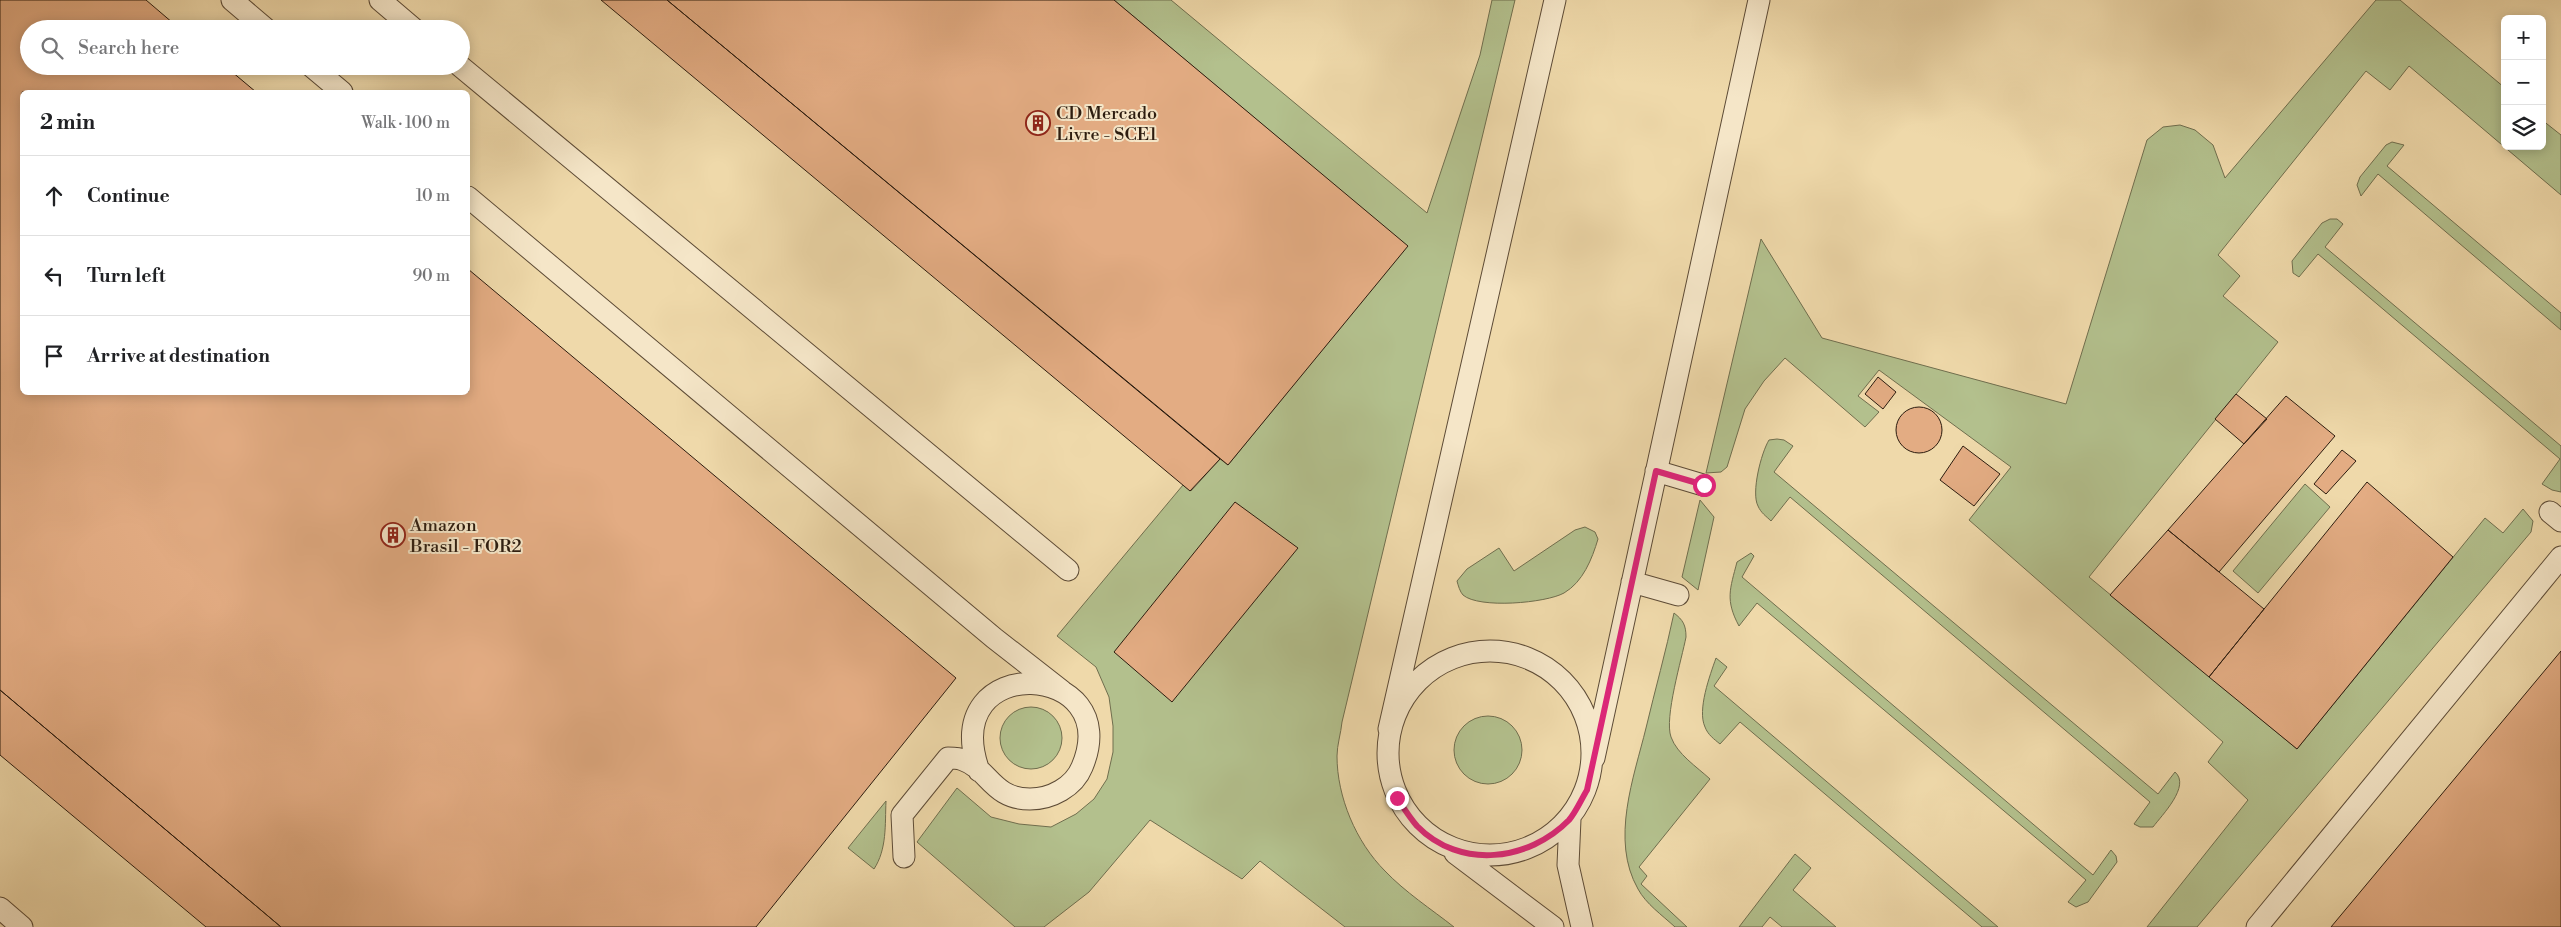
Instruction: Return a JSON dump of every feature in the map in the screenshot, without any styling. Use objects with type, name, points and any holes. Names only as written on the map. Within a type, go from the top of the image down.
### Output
[{"type":"lane","points":[[232,0],[255,20]]},
{"type":"lane","points":[[380,0],[403,20]]},
{"type":"lane","points":[[1553,927],[1418,827],[1397,798],[1387,765],[1389,730],[1555,0]]},
{"type":"lane","points":[[1447,847],[1481,856],[1514,853],[1545,840],[1570,819],[1587,790],[1759,0]]},
{"type":"lane","points":[[470,74],[1068,570]]},
{"type":"lane","points":[[322,75],[340,90]]},
{"type":"lane","points":[[470,199],[994,638],[1076,704],[1085,720],[1089,738],[1087,756],[1079,774],[1066,788],[1049,796],[1030,799],[1010,796],[992,786],[979,771],[964,760],[948,758],[902,815],[904,856]]},
{"type":"lane","points":[[1656,471],[1704,485]]},
{"type":"lane","points":[[2257,927],[2561,557]]},
{"type":"lane","points":[[1632,582],[1678,595]]},
{"type":"lane","points":[[1389,730],[1403,697],[1427,671],[1458,655],[1491,650],[1524,656],[1553,671],[1576,696],[1590,726],[1594,758]]},
{"type":"lane","points":[[979,771],[973,752],[972,732],[978,713],[990,698],[1006,687],[1026,682],[1045,684],[1062,691]]},
{"type":"lane","points":[[1570,819],[1568,865],[1582,927]]},
{"type":"lane","points":[[0,908],[22,927]]},
{"type":"green space","points":[[1114,0],[1171,0],[1427,213],[1480,55],[1492,0],[1515,0],[1342,722],[1337,752],[1340,787],[1350,818],[1365,847],[1393,879],[1454,927],[1345,927],[1260,861],[1242,879],[1150,820],[1089,892],[1044,927],[1015,927],[917,842],[957,788],[991,817],[1019,824],[1051,827],[1076,814],[1094,799],[1107,779],[1113,752],[1113,726],[1109,697],[1096,667],[1057,636],[1183,485],[1191,491],[1220,459],[1228,465],[1407,246]]},
{"type":"green space","points":[[2376,0],[2400,0],[2501,85],[2501,144],[2409,66],[2390,90],[2366,71],[2218,255],[2240,276],[2223,296],[2278,342],[2089,577],[2297,749],[2485,518],[2503,533],[2523,509],[2533,521],[2531,532],[2197,927],[2147,927],[2248,800],[2208,762],[2223,742],[1969,520],[2011,467],[1879,370],[1858,396],[1879,412],[1865,427],[1785,358],[1764,381],[1745,409],[1727,467],[1721,472],[1706,473],[1761,239],[1822,338],[2066,404],[2147,140],[2163,127],[2180,125],[2195,130],[2213,145],[2225,178]]},
{"type":"green space","points":[[2546,123],[2561,135],[2561,195],[2508,150],[2546,150]]},
{"type":"green space","points":[[2392,142],[2404,145],[2387,166],[2561,313],[2561,330],[2378,174],[2361,196],[2357,185],[2360,177],[2386,145]]},
{"type":"green space","points":[[2330,219],[2337,219],[2343,224],[2325,247],[2561,446],[2561,492],[2552,490],[2542,484],[2560,459],[2318,254],[2299,277],[2293,273],[2292,261],[2322,223]]},
{"type":"green space","points":[[1769,440],[1784,440],[1793,446],[1774,472],[2158,794],[2175,772],[2179,778],[2180,785],[2168,808],[2153,827],[2140,827],[2134,824],[2150,802],[1790,497],[1771,521],[1764,514],[1756,500],[1756,483],[1766,446]]},
{"type":"green space","points":[[2305,484],[2330,507],[2258,593],[2233,571]]},
{"type":"green space","points":[[1700,500],[1714,517],[1698,590],[1682,577]]},
{"type":"green space","points":[[1585,527],[1595,532],[1598,539],[1596,547],[1582,576],[1564,593],[1543,600],[1497,603],[1471,599],[1461,592],[1457,581],[1467,569],[1499,548],[1514,571],[1575,530]]},
{"type":"green space","points":[[1751,553],[1754,556],[1742,577],[2093,875],[2111,850],[2116,856],[2117,862],[2088,902],[2076,907],[2068,902],[2086,880],[1757,603],[1739,626],[1730,601],[1731,587],[1737,562]]},
{"type":"green space","points":[[1674,613],[1683,623],[1686,637],[1674,688],[1669,728],[1671,737],[1678,749],[1710,779],[1639,867],[1647,876],[1641,884],[1687,927],[1675,927],[1645,900],[1638,889],[1630,870],[1626,850],[1625,829],[1631,788]]},
{"type":"green space","points":[[1716,658],[1727,667],[1714,686],[1998,927],[1982,927],[1740,722],[1720,744],[1711,737],[1705,727],[1702,711],[1705,692]]},
{"type":"green space","points":[[1031,707],[1043,709],[1053,716],[1060,726],[1062,738],[1060,750],[1053,760],[1043,767],[1031,769],[1019,767],[1009,760],[1002,750],[1000,738],[1002,726],[1009,716],[1019,709]]},
{"type":"green space","points":[[1488,716],[1501,719],[1512,726],[1519,737],[1522,750],[1519,763],[1512,774],[1501,781],[1488,784],[1475,781],[1464,774],[1457,763],[1454,750],[1457,737],[1464,726],[1475,719]]},
{"type":"green space","points":[[886,801],[883,845],[874,869],[848,848]]},
{"type":"green space","points":[[1795,854],[1811,868],[1793,890],[1836,927],[1782,927],[1770,917],[1762,927],[1739,927]]},
{"type":"building","name":"Amazon Brasil - FOR2","points":[[0,0],[146,0],[169,20],[20,20],[20,75],[236,75],[254,90],[20,90],[20,395],[470,395],[470,271],[956,678],[756,927],[281,927],[0,690]]},
{"type":"building","points":[[601,0],[667,0],[1220,459],[1190,491]]},
{"type":"building","name":"CD Mercado Livre - SCE1","points":[[667,0],[1114,0],[1408,246],[1228,465]]},
{"type":"building","points":[[1878,377],[1896,392],[1883,409],[1865,394]]},
{"type":"building","points":[[2236,394],[2267,419],[2244,444],[2215,419]]},
{"type":"building","points":[[2286,396],[2335,436],[2219,572],[2168,530]]},
{"type":"building","points":[[1919,407],[1932,411],[1938,417],[1942,430],[1938,443],[1932,449],[1919,453],[1906,449],[1900,443],[1896,430],[1900,417],[1906,411]]},
{"type":"building","points":[[1963,446],[2000,474],[1974,506],[1940,480]]},
{"type":"building","points":[[2342,450],[2356,461],[2326,494],[2314,484]]},
{"type":"building","points":[[2367,482],[2453,557],[2297,749],[2209,677]]},
{"type":"building","points":[[1235,502],[1298,548],[1172,702],[1114,652]]},
{"type":"building","points":[[2168,530],[2264,609],[2209,677],[2110,595]]},
{"type":"building","points":[[2561,651],[2561,927],[2331,927]]},
{"type":"building","points":[[0,690],[281,927],[206,927],[0,755]]},
{"type":"place","name":"CD Mercado Livre - SCE1","points":[[1038,123]]},
{"type":"place","name":"Amazon Brasil - FOR2","points":[[393,535]]},
{"type":"route","points":[[1397,798],[1418,827],[1447,847],[1481,856],[1514,853],[1545,840],[1570,819],[1587,790],[1656,471],[1704,485]]}]
